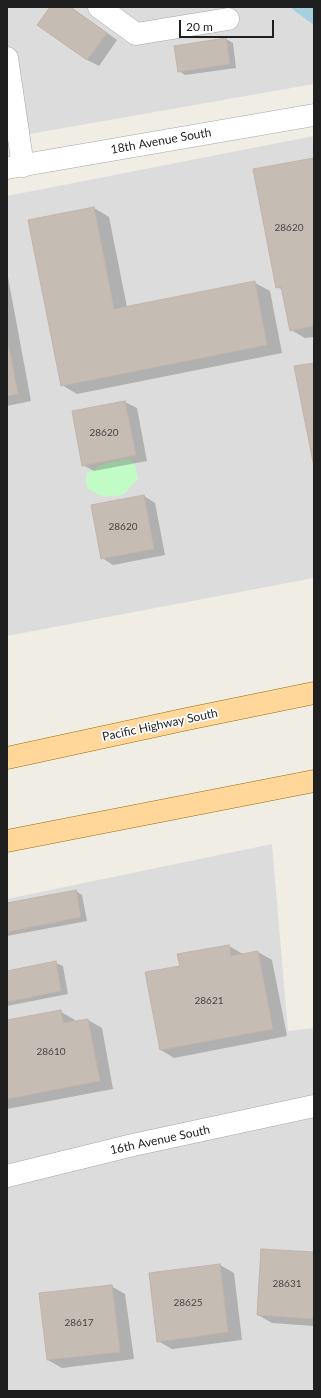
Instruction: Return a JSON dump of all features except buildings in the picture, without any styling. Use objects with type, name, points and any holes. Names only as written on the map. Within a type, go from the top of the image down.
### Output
[{"type":"main road","name":"Pacific Highway South","points":[[7,758],[314,693]]},
{"type":"main road","points":[[7,841],[314,781]]},
{"type":"street","points":[[99,7],[136,34],[228,18]]},
{"type":"street","points":[[7,58],[15,167]]},
{"type":"street","name":"18th Avenue South","points":[[15,167],[314,114]]},
{"type":"street","name":"16th Avenue South","points":[[7,1176],[133,1145],[314,1106]]},
{"type":"shaded area","points":[[7,7],[314,7],[314,84],[7,138]]},
{"type":"shaded area","points":[[314,136],[314,578],[7,636],[7,196]]},
{"type":"shaded area","points":[[272,844],[288,1031],[314,1028],[314,1391],[7,1391],[7,899]]},
{"type":"green space","points":[[129,459],[135,465],[138,479],[123,495],[103,497],[88,489],[86,482],[87,473],[106,463]]},
{"type":"water","points":[[294,7],[314,7],[314,25],[292,9]]}]
